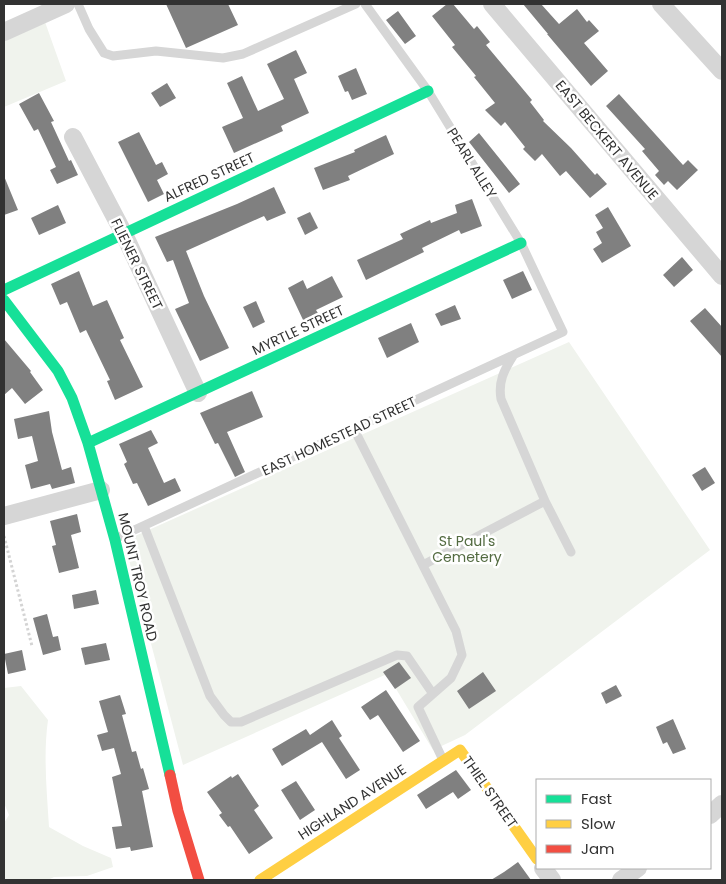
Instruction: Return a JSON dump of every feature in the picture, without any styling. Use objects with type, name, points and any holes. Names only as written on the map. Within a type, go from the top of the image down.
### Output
[{"type":"street","points":[[4,32],[66,4]]},
{"type":"street","name":"EAST BECKERT AVENUE","points":[[492,4],[722,276]]},
{"type":"street","points":[[661,4],[722,71]]},
{"type":"street","name":"ALFRED STREET","points":[[4,290],[428,91]]},
{"type":"street","name":"FLIENER STREET","points":[[73,137],[124,234],[198,393]]},
{"type":"street","name":"MYRTLE STREET","points":[[88,443],[520,243]]},
{"type":"street","name":"MOUNT TROY ROAD","points":[[4,300],[58,371],[72,398],[88,443],[115,540],[178,811],[199,880]]},
{"type":"street","points":[[4,516],[101,490]]},
{"type":"street","name":"HIGHLAND AVENUE","points":[[260,880],[460,750]]},
{"type":"street","name":"THIEL STREET","points":[[460,750],[536,859]]},
{"type":"street","points":[[711,814],[722,804]]},
{"type":"street","points":[[544,869],[552,880]]},
{"type":"street","points":[[621,880],[637,869]]},
{"type":"lane","points":[[78,4],[89,29],[104,53],[113,56],[156,51],[223,58],[250,51],[356,4]]},
{"type":"lane","name":"PEARL ALLEY","points":[[365,4],[428,91],[520,243],[562,332]]},
{"type":"lane","name":"EAST HOMESTEAD STREET","points":[[115,540],[562,332]]},
{"type":"lane","points":[[514,355],[501,378],[499,388],[501,400],[545,501],[571,552]]},
{"type":"lane","points":[[354,429],[456,630],[462,655],[451,678],[418,707],[444,760]]},
{"type":"lane","points":[[423,565],[545,501]]},
{"type":"lane","points":[[144,526],[210,696],[231,722],[241,722],[397,655],[406,656],[433,694]]},
{"type":"path","points":[[4,536],[32,646]]},
{"type":"green space","points":[[45,22],[66,81],[4,107],[4,41]]},
{"type":"green space","name":"St Paul's Cemetery","points":[[569,342],[710,550],[465,735],[433,750],[387,674],[183,765],[124,541]]},
{"type":"green space","points":[[21,686],[48,720],[46,787],[49,827],[83,846],[111,858],[113,867],[87,876],[54,877],[48,880],[4,880],[4,823],[9,815],[4,803],[4,688]]},
{"type":"building","points":[[166,4],[228,4],[238,25],[186,48]]},
{"type":"building","points":[[447,4],[453,4],[474,29],[477,26],[490,42],[486,45],[532,100],[530,102],[543,121],[595,175],[597,173],[607,184],[590,198],[566,171],[560,176],[542,154],[535,161],[523,149],[525,147],[505,122],[501,126],[485,110],[495,103],[452,47],[455,45],[432,16]]},
{"type":"building","points":[[523,4],[541,4],[559,24],[577,9],[587,22],[589,20],[599,31],[584,43],[608,71],[591,86]]},
{"type":"building","points":[[398,11],[416,36],[405,44],[386,20]]},
{"type":"building","points":[[296,50],[307,73],[294,79],[309,113],[281,126],[283,131],[234,153],[222,127],[243,118],[227,83],[242,76],[258,111],[284,99],[267,64]]},
{"type":"building","points":[[356,68],[367,94],[352,100],[348,91],[345,92],[338,76]]},
{"type":"building","points":[[167,83],[176,98],[160,107],[151,93]]},
{"type":"building","points":[[39,93],[54,121],[51,122],[69,161],[71,160],[78,175],[57,184],[50,170],[56,167],[38,129],[34,131],[19,104]]},
{"type":"building","points":[[619,94],[683,165],[688,160],[698,170],[677,190],[668,181],[664,185],[655,175],[659,171],[642,151],[645,149],[606,106]]},
{"type":"building","points":[[139,132],[156,165],[162,162],[168,174],[157,180],[164,194],[148,202],[118,142]]},
{"type":"building","points":[[479,133],[520,184],[509,193],[469,142]]},
{"type":"building","points":[[386,135],[394,154],[348,176],[350,180],[323,190],[314,168],[355,152],[354,150]]},
{"type":"building","points":[[4,176],[18,210],[4,215]]},
{"type":"building","points":[[274,187],[286,213],[267,221],[264,216],[186,251],[204,296],[229,348],[200,361],[175,309],[189,303],[173,260],[167,262],[155,237]]},
{"type":"building","points":[[472,199],[482,226],[461,234],[459,230],[422,248],[424,252],[366,280],[357,260],[403,239],[400,234],[430,220],[431,223],[457,213],[455,205]]},
{"type":"building","points":[[58,205],[66,223],[39,235],[31,218]]},
{"type":"building","points":[[608,207],[631,246],[602,263],[593,249],[602,243],[596,232],[603,228],[595,215]]},
{"type":"building","points":[[310,212],[318,228],[305,235],[297,218]]},
{"type":"building","points":[[682,257],[693,270],[674,287],[663,275]]},
{"type":"building","points":[[79,271],[93,306],[107,300],[124,338],[120,340],[143,387],[115,400],[107,381],[110,380],[86,330],[80,333],[67,302],[60,305],[51,284]]},
{"type":"building","points":[[523,271],[532,290],[512,299],[503,280]]},
{"type":"building","points":[[332,276],[343,297],[316,310],[319,315],[304,322],[288,288],[303,280],[307,289]]},
{"type":"building","points":[[256,301],[265,322],[253,328],[243,307]]},
{"type":"building","points":[[455,305],[461,319],[441,326],[435,314]]},
{"type":"building","points":[[705,308],[722,327],[722,357],[690,321]]},
{"type":"building","points":[[411,323],[419,342],[387,358],[378,338]]},
{"type":"building","points":[[4,339],[31,371],[43,390],[25,404],[12,388],[4,395]]},
{"type":"building","points":[[252,391],[263,417],[227,432],[245,472],[235,477],[218,443],[215,444],[200,413]]},
{"type":"building","points":[[49,411],[52,432],[62,470],[71,467],[75,483],[52,489],[50,484],[31,489],[25,465],[38,461],[32,436],[18,439],[14,419]]},
{"type":"building","points":[[151,430],[158,443],[148,448],[164,483],[175,478],[181,491],[148,506],[137,483],[133,484],[124,464],[127,462],[119,444]]},
{"type":"building","points":[[705,467],[715,483],[702,491],[692,475]]},
{"type":"building","points":[[77,514],[81,532],[71,535],[79,568],[59,573],[52,546],[56,545],[50,521]]},
{"type":"building","points":[[96,590],[99,604],[74,609],[72,595]]},
{"type":"building","points":[[47,614],[53,637],[58,636],[61,650],[43,655],[33,618]]},
{"type":"building","points":[[106,643],[110,660],[85,665],[81,648]]},
{"type":"building","points":[[22,650],[26,670],[8,674],[4,654]]},
{"type":"building","points":[[399,662],[411,678],[395,689],[383,672]]},
{"type":"building","points":[[483,672],[496,691],[469,709],[457,691]]},
{"type":"building","points":[[616,685],[622,696],[606,704],[601,693]]},
{"type":"building","points":[[386,690],[420,741],[403,752],[378,715],[370,720],[361,707]]},
{"type":"building","points":[[120,695],[126,714],[122,715],[132,752],[136,751],[149,789],[142,791],[153,847],[131,851],[130,847],[116,849],[112,827],[122,826],[112,777],[121,774],[114,748],[102,751],[97,735],[108,732],[99,701]]},
{"type":"building","points":[[673,719],[686,749],[673,754],[667,742],[663,744],[656,727]]},
{"type":"building","points":[[332,720],[342,736],[339,738],[360,770],[346,779],[322,742],[282,766],[272,749],[306,729],[310,735]]},
{"type":"building","points":[[456,770],[471,790],[458,799],[453,792],[426,809],[417,795]]},
{"type":"building","points":[[238,774],[259,806],[254,810],[273,838],[249,854],[230,826],[228,827],[219,815],[222,813],[207,792],[231,776],[232,778]]},
{"type":"building","points":[[296,781],[315,810],[300,820],[281,790]]},
{"type":"building","points":[[518,862],[531,880],[491,880],[504,872]]},
{"type":"traffic: fast","points":[[4,290],[428,91]]},
{"type":"traffic: fast","points":[[88,443],[521,243]]},
{"type":"traffic: fast","points":[[4,300],[58,371],[72,398],[88,443],[115,540],[170,775]]},
{"type":"traffic: slow","points":[[260,880],[460,750],[536,858]]},
{"type":"traffic: jam","points":[[170,775],[178,811],[199,880]]}]
